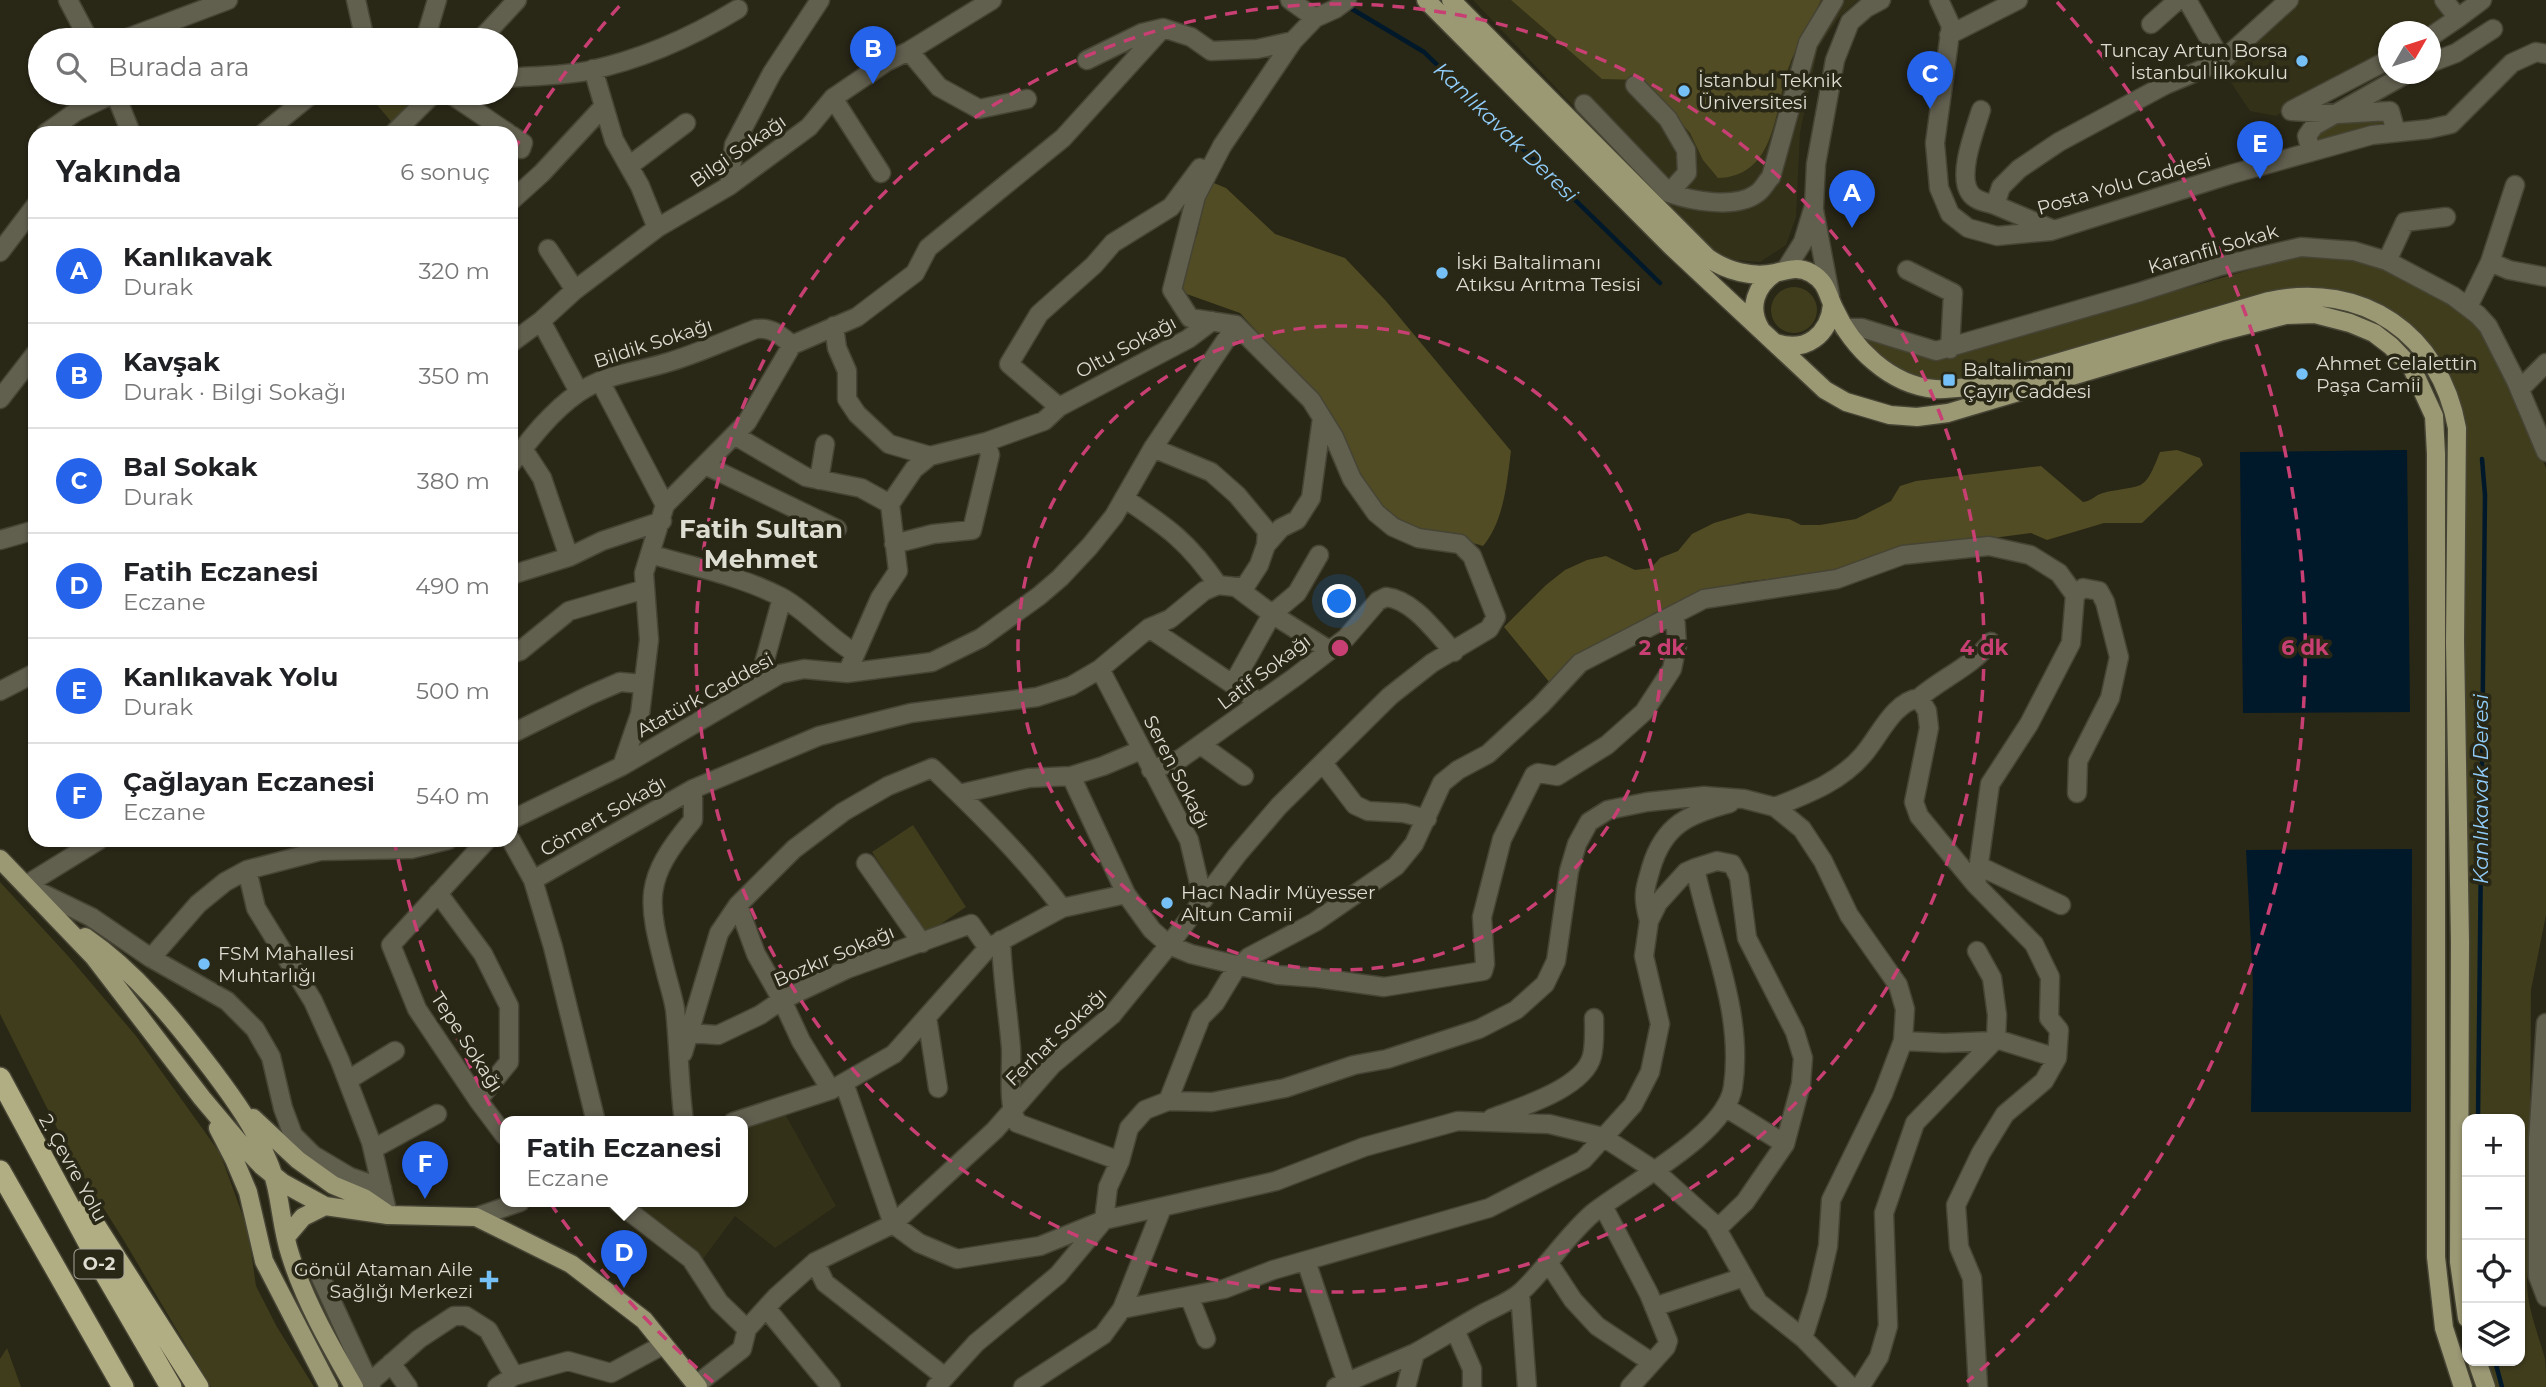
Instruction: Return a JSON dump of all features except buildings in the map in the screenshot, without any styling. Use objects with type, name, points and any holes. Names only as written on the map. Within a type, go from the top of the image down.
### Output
[{"type":"highway","name":"2. Çevre Yolu","points":[[0,1078],[31,1139],[171,1387]]},
{"type":"highway","points":[[31,1139],[74,1194],[198,1387]]},
{"type":"highway","name":"O-2","points":[[0,1171],[123,1387]]},
{"type":"main road","points":[[1426,0],[1671,246],[1816,383],[1835,397],[1872,411],[1917,417],[1966,408],[2222,331],[2300,313],[2328,316],[2374,333],[2412,368],[2434,416],[2436,454],[2436,1257],[2444,1328],[2463,1387]]},
{"type":"main road","points":[[1451,0],[1708,258],[1736,272],[1758,274],[1797,269],[1817,277],[1844,328],[1878,366],[1896,378],[1917,386],[1937,389],[1978,386],[2270,301],[2298,296],[2342,299],[2379,313],[2408,334],[2428,355],[2453,408],[2457,428],[2455,653],[2460,930],[2459,1262],[2465,1303]]},
{"type":"main road","points":[[1781,271],[1765,280],[1754,300],[1758,324],[1770,338],[1795,347],[1816,339],[1825,330],[1830,318],[1831,300]]},
{"type":"main road","points":[[0,859],[94,957],[202,1098],[268,1167],[296,1191],[325,1206],[388,1214],[476,1217],[571,1264],[645,1320],[697,1386]]},
{"type":"main road","points":[[60,920],[110,954],[154,998],[226,1089],[262,1128],[332,1185],[364,1198],[388,1214]]},
{"type":"main road","points":[[226,1089],[250,1125],[268,1167],[299,1279],[335,1354],[365,1386]]},
{"type":"main road","points":[[202,1098],[248,1192],[264,1261],[329,1387]]},
{"type":"main road","points":[[248,1192],[268,1167],[287,1157],[298,1160]]},
{"type":"main road","points":[[286,1237],[303,1217],[325,1206]]},
{"type":"main road","points":[[2479,1366],[2486,1387]]},
{"type":"street","points":[[68,0],[83,28]]},
{"type":"street","points":[[154,28],[228,0]]},
{"type":"street","points":[[356,0],[362,28]]},
{"type":"street","points":[[429,28],[437,0]]},
{"type":"street","points":[[491,28],[517,0]]},
{"type":"street","points":[[729,186],[734,145],[772,73],[820,0]]},
{"type":"street","name":"Bilgi Sokağı","points":[[518,338],[575,290],[657,228],[729,186],[809,127],[833,98],[886,62],[909,51],[992,0]]},
{"type":"street","points":[[1290,0],[1315,18]]},
{"type":"street","points":[[1584,104],[1669,193],[1689,200],[1712,202],[1733,201],[1757,194],[1771,177],[1808,43],[1833,0]]},
{"type":"street","points":[[1831,300],[1814,206],[1816,164],[1835,61],[1850,22],[1866,8],[1881,0]]},
{"type":"street","name":"Posta Yolu Caddesi","points":[[1939,0],[1951,26],[1935,143],[1938,188],[1950,214],[1968,228],[1997,236],[2054,230],[2372,135],[2451,124],[2512,64],[2536,52],[2546,54]]},
{"type":"street","points":[[1949,35],[2018,0]]},
{"type":"street","points":[[2151,24],[2178,0]]},
{"type":"street","points":[[2187,0],[2221,61]]},
{"type":"street","points":[[1995,205],[2001,187],[2019,169],[2059,142],[2165,85],[2221,61],[2289,0]]},
{"type":"street","points":[[2444,0],[2458,18]]},
{"type":"street","points":[[2441,30],[2482,0]]},
{"type":"street","points":[[1266,545],[1281,528],[1297,520],[1311,498],[1322,418],[1311,400],[1236,326],[1190,317],[1172,290],[1196,196],[1222,146],[1293,41],[1315,18],[1341,5]]},
{"type":"street","points":[[518,78],[593,69],[640,57],[738,9]]},
{"type":"street","points":[[1087,60],[1142,33],[1163,28],[1191,37],[1211,51],[1257,49],[1293,41]]},
{"type":"street","points":[[518,573],[569,557],[663,513],[747,422],[792,345],[857,317],[915,274],[928,248],[1063,138],[1163,28]]},
{"type":"street","points":[[2441,59],[2456,53],[2493,29]]},
{"type":"street","points":[[2441,50],[2456,53]]},
{"type":"street","points":[[909,51],[939,88],[979,109],[1027,99]]},
{"type":"street","points":[[2378,66],[2291,111],[2338,114],[2390,111],[2396,132]]},
{"type":"street","points":[[593,69],[614,140],[640,186],[657,228]]},
{"type":"street","points":[[2311,152],[2307,136],[2314,126],[2389,84]]},
{"type":"street","points":[[1635,85],[1668,119],[1686,150],[1687,173],[1669,193]]},
{"type":"street","points":[[833,98],[881,173]]},
{"type":"street","points":[[56,126],[90,105]]},
{"type":"street","points":[[118,105],[123,126]]},
{"type":"street","points":[[273,126],[298,105]]},
{"type":"street","points":[[401,126],[422,105]]},
{"type":"street","points":[[466,105],[495,126]]},
{"type":"street","points":[[518,195],[542,173],[604,106]]},
{"type":"street","points":[[1980,110],[1964,172],[1968,191],[1976,199],[2054,230]]},
{"type":"street","points":[[629,166],[686,123]]},
{"type":"street","points":[[1059,407],[1009,364],[1039,314],[1094,265],[1113,243],[1171,207],[1200,167],[1222,146]]},
{"type":"street","points":[[2468,307],[2490,262],[2515,185]]},
{"type":"street","points":[[1781,271],[1803,242],[1814,206]]},
{"type":"street","points":[[0,252],[28,215]]},
{"type":"street","points":[[2387,261],[2405,222],[2446,217]]},
{"type":"street","name":"Karanfil Sokak","points":[[1844,328],[1861,328],[1936,351],[2220,266],[2301,247],[2354,251],[2387,261],[2453,296],[2488,326],[2520,389],[2546,452]]},
{"type":"street","points":[[548,249],[575,290]]},
{"type":"street","points":[[2490,262],[2509,270],[2546,277]]},
{"type":"street","points":[[1907,270],[1953,293],[1950,348]]},
{"type":"street","points":[[541,321],[579,393]]},
{"type":"street","name":"Oltu Sokağı","points":[[930,456],[986,442],[1044,421],[1059,407],[1156,356],[1212,321]]},
{"type":"street","points":[[834,326],[837,348],[846,371],[847,399],[857,414],[889,444],[930,456]]},
{"type":"street","name":"Atatürk Caddesi","points":[[518,817],[622,766],[780,674],[804,669],[847,673],[932,663],[981,638],[1060,578],[1090,546],[1114,516],[1153,447],[1236,326]]},
{"type":"street","name":"Bildik Sokağı","points":[[518,455],[551,415],[579,393],[600,381],[638,368],[667,363],[765,328],[774,330],[792,345]]},
{"type":"street","points":[[2520,389],[2546,363]]},
{"type":"street","points":[[0,399],[28,368]]},
{"type":"street","points":[[600,381],[663,513],[644,573],[649,640],[640,715],[622,766]]},
{"type":"street","name":"Ferhat Sokağı","points":[[697,1386],[742,1349],[747,1329],[815,1262],[893,1224],[995,1130],[1052,1065],[1112,1015],[1279,806],[1390,696],[1432,663],[1489,629],[1496,617],[1472,556],[1460,544],[1418,538],[1394,527],[1376,513],[1352,479],[1334,437],[1322,418]]},
{"type":"street","points":[[734,435],[806,477],[861,488],[890,504]]},
{"type":"street","points":[[894,544],[933,534],[972,530],[990,455],[986,442]]},
{"type":"street","points":[[819,480],[825,444]]},
{"type":"street","points":[[1124,498],[1173,531],[1197,555],[1218,585],[1246,585],[1259,565],[1266,545],[1267,531],[1237,495],[1211,472],[1153,447]]},
{"type":"street","points":[[523,449],[542,478],[569,557]]},
{"type":"street","points":[[847,673],[880,598],[898,571],[890,504],[914,469],[930,456]]},
{"type":"street","points":[[705,466],[837,529]]},
{"type":"street","points":[[0,540],[28,532]]},
{"type":"street","points":[[1168,1101],[1201,1017],[1215,1003],[1241,965],[1250,957],[1315,922],[1396,866],[1427,819],[1442,783],[1458,770],[1488,754],[1541,705],[1580,663],[1704,599],[1837,579],[1903,555],[1989,546],[2030,555],[2059,573],[2075,595],[2071,643],[2029,724],[1990,784],[1976,885]]},
{"type":"street","points":[[650,554],[747,583],[782,598],[855,653]]},
{"type":"street","points":[[1233,684],[1272,614],[1297,593],[1319,555]]},
{"type":"street","name":"Cömert Sokağı","points":[[533,880],[693,789],[819,736],[911,713],[1037,697],[1071,686],[1100,669],[1149,628],[1170,619],[1204,591],[1218,585]]},
{"type":"street","points":[[1236,587],[1272,614],[1329,650]]},
{"type":"street","points":[[2075,595],[2084,588],[2099,591],[2105,602],[2119,657],[2110,698],[2078,761],[2077,793]]},
{"type":"street","points":[[518,652],[569,611],[645,589]]},
{"type":"street","name":"Latif Sokağı","points":[[1151,770],[1180,760],[1201,745],[1346,638],[1378,601],[1386,597],[1402,602],[1422,618],[1454,652]]},
{"type":"street","points":[[758,685],[782,598]]},
{"type":"street","points":[[1071,776],[1126,894],[1152,930],[1169,946],[1278,975],[1384,987],[1483,971],[1482,917],[1502,839],[1534,775],[1538,773],[1556,776],[1607,745],[1644,712],[1672,669],[1678,645],[1675,614]]},
{"type":"street","points":[[1149,628],[1259,702]]},
{"type":"street","points":[[1775,807],[1824,787],[1863,756],[1891,717],[1910,700],[1919,698],[1965,666],[1991,642]]},
{"type":"street","name":"Seren Sokağı","points":[[1100,669],[1189,840],[1203,900]]},
{"type":"street","points":[[0,691],[28,677]]},
{"type":"street","points":[[518,731],[620,682],[643,684]]},
{"type":"street","points":[[1919,698],[1927,711],[1929,729],[1914,802],[1919,817],[1976,885],[2034,944],[2050,977],[2049,1018],[2059,1030],[2057,1058],[2044,1081],[2005,1114],[1980,1153],[1956,1205],[1959,1247],[1972,1278],[1978,1387]]},
{"type":"street","points":[[1201,745],[1244,776]]},
{"type":"street","points":[[959,794],[1029,778],[1071,776],[1141,750]]},
{"type":"street","points":[[1323,763],[1355,805],[1368,811],[1404,813],[1427,819]]},
{"type":"street","points":[[678,1072],[719,933],[738,905],[794,849],[843,812],[888,786],[932,768],[1035,874],[1062,908]]},
{"type":"street","points":[[683,1116],[674,1008],[653,924],[652,894],[657,873],[671,847],[693,820],[693,789]]},
{"type":"street","points":[[815,1262],[825,1283],[941,1382],[976,1343],[1058,1275],[1104,1220],[1108,1186],[1120,1161],[1129,1128],[1145,1110],[1168,1101],[1212,1102],[1285,1088],[1344,1068],[1387,1059],[1479,1030],[1516,1010],[1545,984],[1556,961],[1572,862],[1577,844],[1589,822],[1608,810],[1647,802],[1704,796],[1744,799],[1775,807],[1801,829],[1823,861],[1849,915],[1898,985],[1905,1009],[1903,1041],[1884,1094],[1831,1200],[1828,1246],[1803,1338]]},
{"type":"street","points":[[1122,1309],[1224,1289],[1273,1270],[1489,1208],[1583,1160],[1633,1105],[1650,1072],[1656,1048],[1660,1024],[1644,956],[1648,921],[1644,894],[1657,847],[1665,835],[1680,823],[1705,810],[1744,799]]},
{"type":"street","points":[[26,885],[88,847]]},
{"type":"street","points":[[151,958],[198,904],[225,882],[247,870],[312,847]]},
{"type":"street","points":[[400,847],[419,847]]},
{"type":"street","name":"Tepe Sokağı","points":[[481,847],[391,945],[417,1009],[500,1129]]},
{"type":"street","points":[[515,847],[533,880],[554,947],[595,1116]]},
{"type":"street","points":[[1648,921],[1658,903],[1686,872],[1717,861],[1732,864],[1739,877],[1747,938],[1795,1032],[1803,1058],[1801,1084],[1785,1144],[1745,1202],[1717,1229]]},
{"type":"street","points":[[866,863],[922,943]]},
{"type":"street","points":[[1979,866],[2061,905]]},
{"type":"street","points":[[1306,1261],[1342,1385],[1415,1353],[1520,1293],[1591,1214],[1686,1147],[1714,1123],[1732,1090],[1735,1044],[1724,978],[1695,868]]},
{"type":"street","points":[[247,870],[256,908],[313,1001],[348,1080],[373,1149],[388,1214]]},
{"type":"street","points":[[26,885],[91,917],[151,958],[228,1001],[255,1029],[271,1057],[283,1108],[293,1135],[313,1155],[350,1177],[382,1188]]},
{"type":"street","points":[[438,893],[482,954],[509,1006],[509,1062],[478,1100]]},
{"type":"street","points":[[748,1117],[837,1087],[894,1054],[995,944],[1062,908],[1126,894]]},
{"type":"street","points":[[738,905],[756,954],[801,1041],[837,1087],[893,1224],[919,1243],[957,1259],[1040,1246],[1104,1220],[1276,1181],[1364,1147],[1458,1121],[1549,1124],[1604,1137],[1654,1170],[1688,1198],[1717,1229],[1758,1301],[1803,1338],[1851,1387]]},
{"type":"street","name":"Bozkır Sokağı","points":[[688,1033],[718,1035],[847,969],[971,924],[995,944]]},
{"type":"street","points":[[995,944],[1002,968],[1012,1069],[1012,1112],[1017,1123],[1120,1161]]},
{"type":"street","points":[[1860,1387],[1879,1357],[1888,1326],[1884,1213],[1915,1123],[1995,1040],[1997,1015],[1992,978],[1977,951]]},
{"type":"street","points":[[927,1017],[938,1088]]},
{"type":"street","points":[[1483,1122],[1540,1100],[1582,1075],[1592,1057],[1594,1018]]},
{"type":"street","points":[[2546,1023],[2538,1140],[2542,1258],[2538,1276],[2546,1297]]},
{"type":"street","points":[[1903,1041],[1944,1043],[1995,1040],[2057,1058]]},
{"type":"street","points":[[348,1080],[396,1051]]},
{"type":"street","points":[[1725,1107],[1785,1144]]},
{"type":"street","points":[[373,1149],[437,1114]]},
{"type":"street","points":[[1603,1206],[1654,1307],[1668,1341],[1666,1347],[1630,1387]]},
{"type":"street","points":[[476,1217],[505,1207]]},
{"type":"street","points":[[623,1207],[691,1259],[719,1302],[747,1329]]},
{"type":"street","points":[[1023,1387],[1103,1335],[1122,1309],[1163,1208]]},
{"type":"street","points":[[1548,1262],[1573,1300],[1597,1326],[1651,1362]]},
{"type":"street","points":[[1654,1307],[1744,1277]]},
{"type":"street","points":[[321,1278],[365,1386],[419,1339],[454,1316],[466,1316],[488,1330],[514,1376]]},
{"type":"street","points":[[1520,1293],[1527,1387]]},
{"type":"street","points":[[1189,1296],[1206,1339]]},
{"type":"street","points":[[766,1308],[831,1387]]},
{"type":"street","points":[[1455,1330],[1472,1368],[1472,1387]]},
{"type":"street","points":[[497,1387],[514,1376],[568,1361],[611,1373],[663,1345]]},
{"type":"street","points":[[1406,1387],[1415,1353]]},
{"type":"street","points":[[391,1363],[408,1387]]},
{"type":"shaded area","name":"İstanbul Teknik Üniversitesi","points":[[1473,0],[1858,0],[1839,17],[1818,48],[1800,133],[1796,217],[1786,245],[1760,262],[1736,260],[1712,253]]},
{"type":"shaded area","points":[[1511,0],[1821,0],[1791,60],[1775,121],[1762,154],[1751,166],[1737,174],[1718,178],[1703,160],[1690,133],[1644,80],[1602,79]]},
{"type":"shaded area","name":"Tuncay Artun Borsa İstanbul İlkokulu","points":[[2294,0],[2441,0],[2454,17],[2441,25],[2441,21],[2378,21],[2378,60],[2276,116],[2250,111],[2220,66]]},
{"type":"shaded area","points":[[377,105],[412,105],[394,125]]},
{"type":"shaded area","points":[[2388,114],[2390,127],[2313,147],[2319,127],[2345,117]]},
{"type":"shaded area","points":[[1209,181],[1226,188],[1275,234],[1345,258],[1386,301],[1511,451],[1500,513],[1483,546],[1473,543],[1463,534],[1414,530],[1391,516],[1375,500],[1316,396],[1240,313],[1181,292],[1186,257],[1197,235]]},
{"type":"shaded area","points":[[2301,255],[2368,261],[2459,306],[2484,328],[2546,468],[2546,915],[2531,990],[2530,1136],[2535,1256],[2529,1266],[2527,1279],[2530,1306],[2545,1359],[2546,1387],[2493,1387],[2486,1366],[2525,1366],[2525,1114],[2466,1114],[2462,452],[2434,354],[2341,293],[1958,383],[1916,378],[1881,359],[1861,338],[1864,336],[1942,358]]},
{"type":"shaded area","points":[[1794,287],[1803,288],[1810,294],[1816,301],[1816,319],[1810,326],[1803,332],[1794,333],[1785,332],[1778,326],[1772,319],[1771,310],[1772,301],[1778,294],[1785,288]]},
{"type":"shaded area","points":[[2177,450],[2200,458],[2203,465],[2142,523],[2104,523],[2047,540],[2031,533],[1902,550],[1832,572],[1743,582],[1700,594],[1654,613],[1550,683],[1504,627],[1565,570],[1587,560],[1606,556],[1635,570],[1651,568],[1660,558],[1678,551],[1692,534],[1714,523],[1748,513],[1789,519],[1801,525],[1820,525],[1856,519],[1891,501],[1900,486],[1916,481],[2041,466],[2083,502],[2103,493],[2140,485],[2150,475],[2160,452]]},
{"type":"shaded area","points":[[913,825],[966,907],[926,934],[872,852]]},
{"type":"shaded area","points":[[0,882],[136,1036],[220,1153],[248,1230],[256,1286],[277,1327],[314,1387],[211,1387],[72,1158],[0,1014]]},
{"type":"shaded area","points":[[784,1112],[836,1206],[775,1248],[735,1216],[703,1259],[635,1207],[748,1207],[748,1123]]},
{"type":"shaded area","points":[[7,1348],[21,1387],[0,1387],[0,1359]]},
{"type":"water","points":[[2407,450],[2410,712],[2243,713],[2240,452]]},
{"type":"water","points":[[2412,849],[2411,1112],[2251,1112],[2253,982],[2246,850]]},
{"type":"waterway","name":"Kanlıkavak Deresi","points":[[1347,6],[1424,52],[1660,283]]},
{"type":"waterway","name":"Kanlıkavak Deresi","points":[[2478,1114],[2485,495],[2482,459]]},
{"type":"waterway","name":"Kanlıkavak Deresi","points":[[2496,1366],[2502,1387]]},
{"type":"place","name":"Tuncay Artun Borsa İstanbul İlkokulu","points":[[2302,61]]},
{"type":"place","name":"Kavşak","points":[[873,84]]},
{"type":"place","name":"İstanbul Teknik Üniversitesi","points":[[1684,91]]},
{"type":"place","name":"Bal Sokak","points":[[1930,109]]},
{"type":"place","name":"Kanlıkavak Yolu","points":[[2260,179]]},
{"type":"place","name":"Kanlıkavak","points":[[1852,228]]},
{"type":"place","name":"İski Baltalimanı Atıksu Arıtma Tesisi","points":[[1442,273]]},
{"type":"place","name":"Ahmet Celalettin Paşa Camii","points":[[2302,374]]},
{"type":"place","name":"Baltalimanı Çayır Caddesi","points":[[1949,380]]},
{"type":"place","name":"Hacı Nadir Müyesser Altun Camii","points":[[1167,903]]},
{"type":"place","name":"FSM Mahallesi Muhtarlığı","points":[[204,964]]},
{"type":"place","name":"Çağlayan Eczanesi","points":[[425,1199]]},
{"type":"place","name":"Gönül Ataman Aile Sağlığı Merkezi","points":[[489,1280]]},
{"type":"place","name":"Fatih Eczanesi","points":[[624,1288]]},
{"type":"district","name":"Fatih Sultan Mehmet","points":[[761,544]]}]
